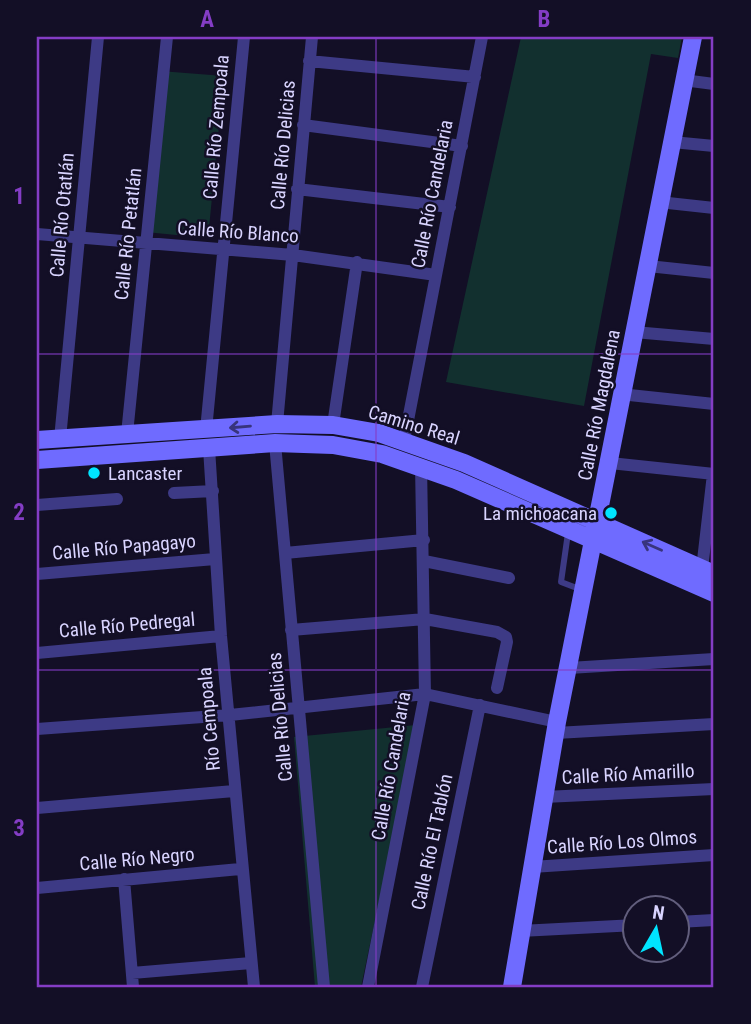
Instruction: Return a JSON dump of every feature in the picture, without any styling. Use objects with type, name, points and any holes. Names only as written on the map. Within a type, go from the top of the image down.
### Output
[{"type":"street","name":"Calle Río Otatlán","points":[[60,439],[98,37]]},
{"type":"street","name":"Calle Río Petatlán","points":[[120,435],[147,245],[167,37]]},
{"type":"street","name":"Calle Río Zempoala","points":[[206,429],[244,37]]},
{"type":"street","name":"Calle Río Delicias","points":[[276,424],[312,37]]},
{"type":"street","name":"Calle Río Candelaria","points":[[404,441],[482,37]]},
{"type":"street","name":"Calle Río Magdalena","points":[[512,987],[556,727],[693,37]]},
{"type":"street","points":[[309,61],[475,77]]},
{"type":"street","points":[[683,80],[714,84]]},
{"type":"street","points":[[303,125],[462,146]]},
{"type":"street","points":[[672,142],[714,146]]},
{"type":"street","points":[[297,189],[450,207]]},
{"type":"street","points":[[659,202],[714,208]]},
{"type":"street","name":"Calle Río Blanco","points":[[37,234],[293,255],[436,275]]},
{"type":"street","points":[[333,425],[357,262]]},
{"type":"street","points":[[648,266],[714,273]]},
{"type":"street","points":[[634,332],[714,340]]},
{"type":"street","points":[[620,394],[714,404]]},
{"type":"street","name":"Camino Real","points":[[37,440],[276,424],[333,425],[404,441],[569,528],[596,531],[708,571]]},
{"type":"street","points":[[162,431],[163,451]]},
{"type":"street","points":[[114,454],[120,435]]},
{"type":"street","name":"Calle Río Delicias","points":[[275,443],[324,987]]},
{"type":"street","name":"Camino Real","points":[[37,460],[275,443],[333,445],[460,471],[596,531],[714,593]]},
{"type":"street","name":"Río Cempoala","points":[[209,448],[214,491],[220,636],[230,715],[240,869],[254,987]]},
{"type":"street","points":[[610,463],[714,474],[708,571]]},
{"type":"street","name":"Calle Río Candelaria","points":[[368,987],[425,694],[422,465]]},
{"type":"street","points":[[174,494],[214,491]]},
{"type":"street","points":[[37,505],[117,499]]},
{"type":"street","points":[[285,553],[424,540]]},
{"type":"street","name":"Calle Río Papagayo","points":[[37,574],[215,559]]},
{"type":"street","points":[[424,561],[509,578]]},
{"type":"street","points":[[292,629],[425,619],[497,632],[506,637],[507,647],[498,688]]},
{"type":"street","name":"Calle Río Pedregal","points":[[37,653],[220,636]]},
{"type":"street","points":[[569,668],[714,659]]},
{"type":"street","points":[[37,729],[230,715],[425,694],[480,705],[556,727],[714,724]]},
{"type":"street","name":"Calle Río El Tablón","points":[[422,987],[480,705]]},
{"type":"street","name":"Calle Río Amarillo","points":[[544,797],[714,789]]},
{"type":"street","points":[[37,808],[234,791]]},
{"type":"street","name":"Calle Río Los Olmos","points":[[532,867],[714,855]]},
{"type":"street","name":"Calle Río Negro","points":[[37,888],[240,869]]},
{"type":"street","points":[[124,879],[133,987]]},
{"type":"street","points":[[692,921],[714,920]]},
{"type":"street","points":[[520,931],[622,926]]},
{"type":"street","points":[[132,973],[251,963]]},
{"type":"lane","points":[[569,528],[561,582],[584,590]]},
{"type":"green space","points":[[521,37],[682,37],[678,58],[651,54],[584,406],[446,382]]},
{"type":"green space","points":[[160,71],[224,76],[208,238],[145,232]]},
{"type":"green space","points":[[416,725],[361,987],[315,987],[294,737]]},
{"type":"place","name":"Lancaster","points":[[94,473]]},
{"type":"place","name":"La michoacana","points":[[611,513]]}]
